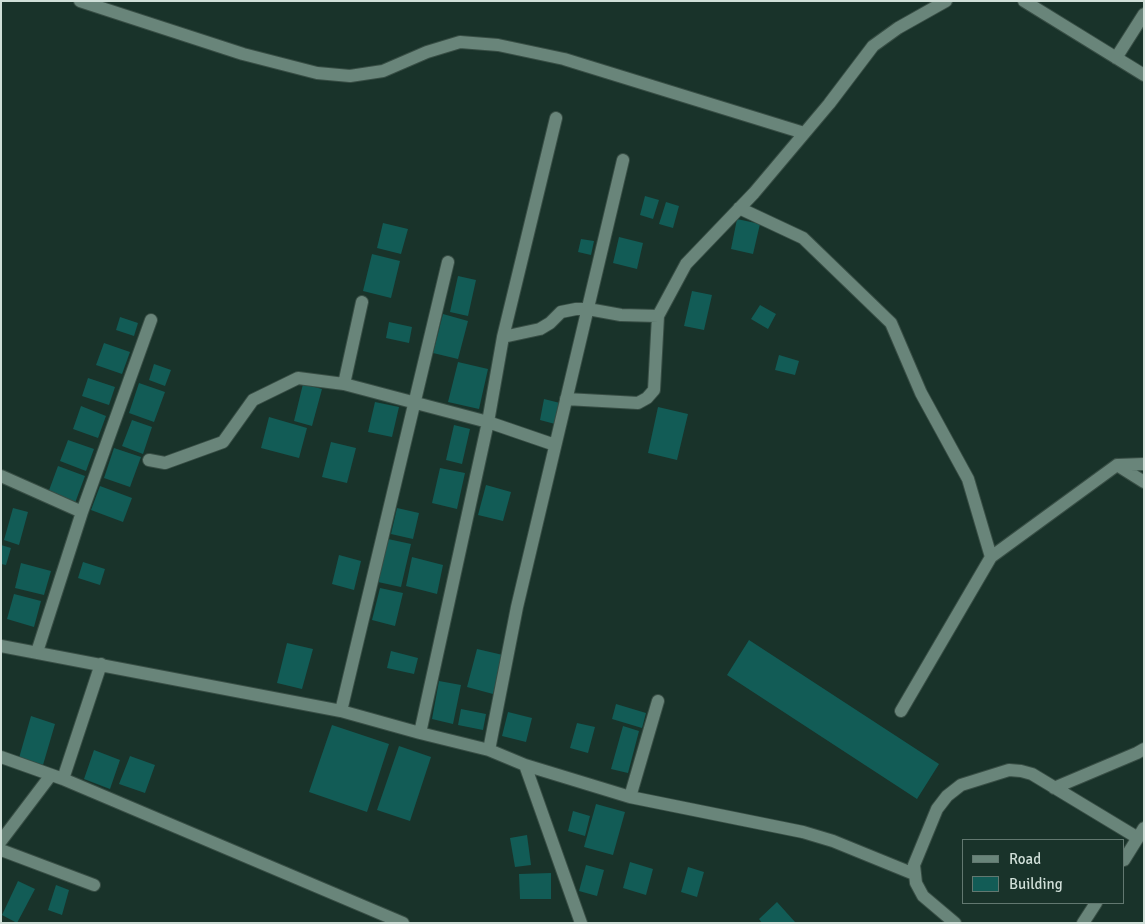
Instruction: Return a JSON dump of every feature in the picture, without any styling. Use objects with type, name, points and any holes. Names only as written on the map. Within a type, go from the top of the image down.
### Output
[{"type":"street","points":[[80,1],[243,54],[317,73],[350,76],[383,71],[428,52],[460,42],[498,45],[564,59],[804,133]]},
{"type":"street","points":[[566,399],[638,402],[647,398],[654,390],[658,316],[686,264],[739,208],[829,104],[873,46],[898,28],[946,1]]},
{"type":"street","points":[[1024,1],[1144,75]]},
{"type":"street","points":[[1116,58],[1144,14]]},
{"type":"street","points":[[420,733],[488,422],[503,338],[556,118]]},
{"type":"street","points":[[489,750],[517,606],[623,160]]},
{"type":"street","points":[[739,208],[803,238],[891,323],[921,393],[968,479],[991,557]]},
{"type":"street","points":[[341,711],[448,262]]},
{"type":"street","points":[[344,384],[362,302]]},
{"type":"street","points":[[503,338],[540,328],[550,323],[561,312],[576,309],[621,315],[658,316]]},
{"type":"street","points":[[37,652],[82,512],[151,320]]},
{"type":"street","points":[[149,460],[165,463],[223,442],[253,400],[298,378],[344,384],[415,402],[488,422],[555,445]]},
{"type":"street","points":[[901,711],[991,557],[1117,466],[1144,464]]},
{"type":"street","points":[[1117,466],[1144,482]]},
{"type":"street","points":[[1,476],[82,512]]},
{"type":"street","points":[[1,646],[341,711],[489,750],[525,765],[630,797],[803,832],[832,841],[914,874]]},
{"type":"street","points":[[63,779],[101,664]]},
{"type":"street","points":[[630,797],[658,701]]},
{"type":"street","points":[[1054,788],[1137,754],[1144,749]]},
{"type":"street","points":[[1,756],[63,779],[403,923]]},
{"type":"street","points":[[525,765],[581,923]]},
{"type":"street","points":[[955,923],[923,896],[916,883],[914,865],[937,809],[947,796],[961,784],[1009,770],[1032,774],[1054,788],[1141,833],[1125,858]]},
{"type":"street","points":[[1,841],[51,775]]},
{"type":"street","points":[[1,850],[94,885]]},
{"type":"street","points":[[1084,923],[1095,904]]},
{"type":"building","points":[[645,196],[659,200],[653,219],[640,215]]},
{"type":"building","points":[[666,202],[679,206],[673,228],[659,224]]},
{"type":"building","points":[[737,219],[760,224],[753,254],[731,249]]},
{"type":"building","points":[[383,223],[408,229],[401,254],[377,248]]},
{"type":"building","points":[[619,237],[643,243],[637,269],[613,263]]},
{"type":"building","points":[[581,239],[594,241],[591,255],[578,252]]},
{"type":"building","points":[[372,254],[400,261],[391,298],[363,291]]},
{"type":"building","points":[[458,276],[476,280],[468,316],[450,312]]},
{"type":"building","points":[[692,291],[712,295],[704,330],[684,326]]},
{"type":"building","points":[[760,305],[776,314],[768,329],[751,319]]},
{"type":"building","points":[[443,314],[468,321],[458,359],[433,353]]},
{"type":"building","points":[[120,317],[138,323],[134,336],[116,330]]},
{"type":"building","points":[[389,322],[412,327],[409,343],[386,338]]},
{"type":"building","points":[[104,343],[130,352],[122,374],[96,365]]},
{"type":"building","points":[[779,355],[799,361],[795,375],[775,370]]},
{"type":"building","points":[[458,362],[488,369],[479,409],[448,402]]},
{"type":"building","points":[[154,364],[171,370],[165,386],[149,380]]},
{"type":"building","points":[[88,378],[115,387],[109,405],[82,396]]},
{"type":"building","points":[[139,383],[165,392],[154,422],[129,413]]},
{"type":"building","points":[[303,384],[322,389],[312,426],[294,421]]},
{"type":"building","points":[[544,399],[560,403],[555,424],[540,420]]},
{"type":"building","points":[[375,402],[399,407],[392,437],[368,432]]},
{"type":"building","points":[[81,406],[106,416],[98,438],[73,429]]},
{"type":"building","points":[[658,407],[688,414],[677,460],[648,453]]},
{"type":"building","points":[[269,417],[307,428],[299,458],[261,448]]},
{"type":"building","points":[[132,420],[152,427],[143,454],[122,446]]},
{"type":"building","points":[[454,425],[470,429],[462,464],[446,460]]},
{"type":"building","points":[[68,440],[94,449],[86,471],[60,461]]},
{"type":"building","points":[[331,442],[356,448],[347,483],[322,477]]},
{"type":"building","points":[[114,448],[141,457],[130,487],[104,478]]},
{"type":"building","points":[[58,466],[85,476],[75,503],[48,493]]},
{"type":"building","points":[[440,468],[465,473],[457,509],[432,503]]},
{"type":"building","points":[[486,485],[511,492],[503,521],[478,515]]},
{"type":"building","points":[[100,486],[132,498],[123,522],[91,510]]},
{"type":"building","points":[[13,508],[28,512],[19,545],[4,540]]},
{"type":"building","points":[[397,508],[419,513],[413,539],[391,534]]},
{"type":"building","points":[[388,539],[411,544],[401,587],[378,582]]},
{"type":"building","points":[[1,545],[11,548],[6,565],[1,564]]},
{"type":"building","points":[[339,555],[361,561],[354,590],[332,584]]},
{"type":"building","points":[[412,557],[443,565],[437,594],[406,586]]},
{"type":"building","points":[[83,562],[105,569],[100,585],[78,578]]},
{"type":"building","points":[[21,563],[51,571],[44,595],[15,588]]},
{"type":"building","points":[[380,588],[403,593],[395,626],[372,620]]},
{"type":"building","points":[[14,594],[41,601],[34,627],[7,619]]},
{"type":"building","points":[[749,640],[939,764],[917,799],[727,675]]},
{"type":"building","points":[[287,643],[313,649],[302,689],[277,683]]},
{"type":"building","points":[[477,649],[503,655],[493,694],[467,687]]},
{"type":"building","points":[[391,651],[418,658],[414,674],[387,668]]},
{"type":"building","points":[[439,681],[461,685],[453,724],[432,719]]},
{"type":"building","points":[[616,704],[646,713],[642,728],[612,719]]},
{"type":"building","points":[[461,709],[486,714],[483,730],[458,725]]},
{"type":"building","points":[[508,712],[532,718],[526,742],[502,736]]},
{"type":"building","points":[[31,716],[55,724],[43,765],[19,758]]},
{"type":"building","points":[[577,723],[595,727],[588,753],[570,748]]},
{"type":"building","points":[[332,725],[389,744],[367,812],[309,792]]},
{"type":"building","points":[[623,726],[639,731],[628,773],[611,769]]},
{"type":"building","points":[[399,746],[431,757],[410,821],[377,810]]},
{"type":"building","points":[[94,750],[120,760],[110,789],[84,779]]},
{"type":"building","points":[[130,756],[155,765],[145,793],[119,784]]},
{"type":"building","points":[[596,804],[625,812],[613,855],[584,847]]},
{"type":"building","points":[[573,811],[590,816],[585,836],[568,831]]},
{"type":"building","points":[[527,835],[531,865],[515,867],[510,838]]},
{"type":"building","points":[[630,862],[653,869],[646,895],[623,888]]},
{"type":"building","points":[[586,865],[604,870],[597,896],[579,891]]},
{"type":"building","points":[[688,867],[704,872],[697,897],[681,892]]},
{"type":"building","points":[[551,873],[551,899],[520,899],[519,874]]},
{"type":"building","points":[[18,881],[35,889],[17,923],[2,915]]},
{"type":"building","points":[[56,885],[69,890],[62,915],[48,910]]},
{"type":"building","points":[[777,902],[794,923],[762,923],[759,919]]}]
